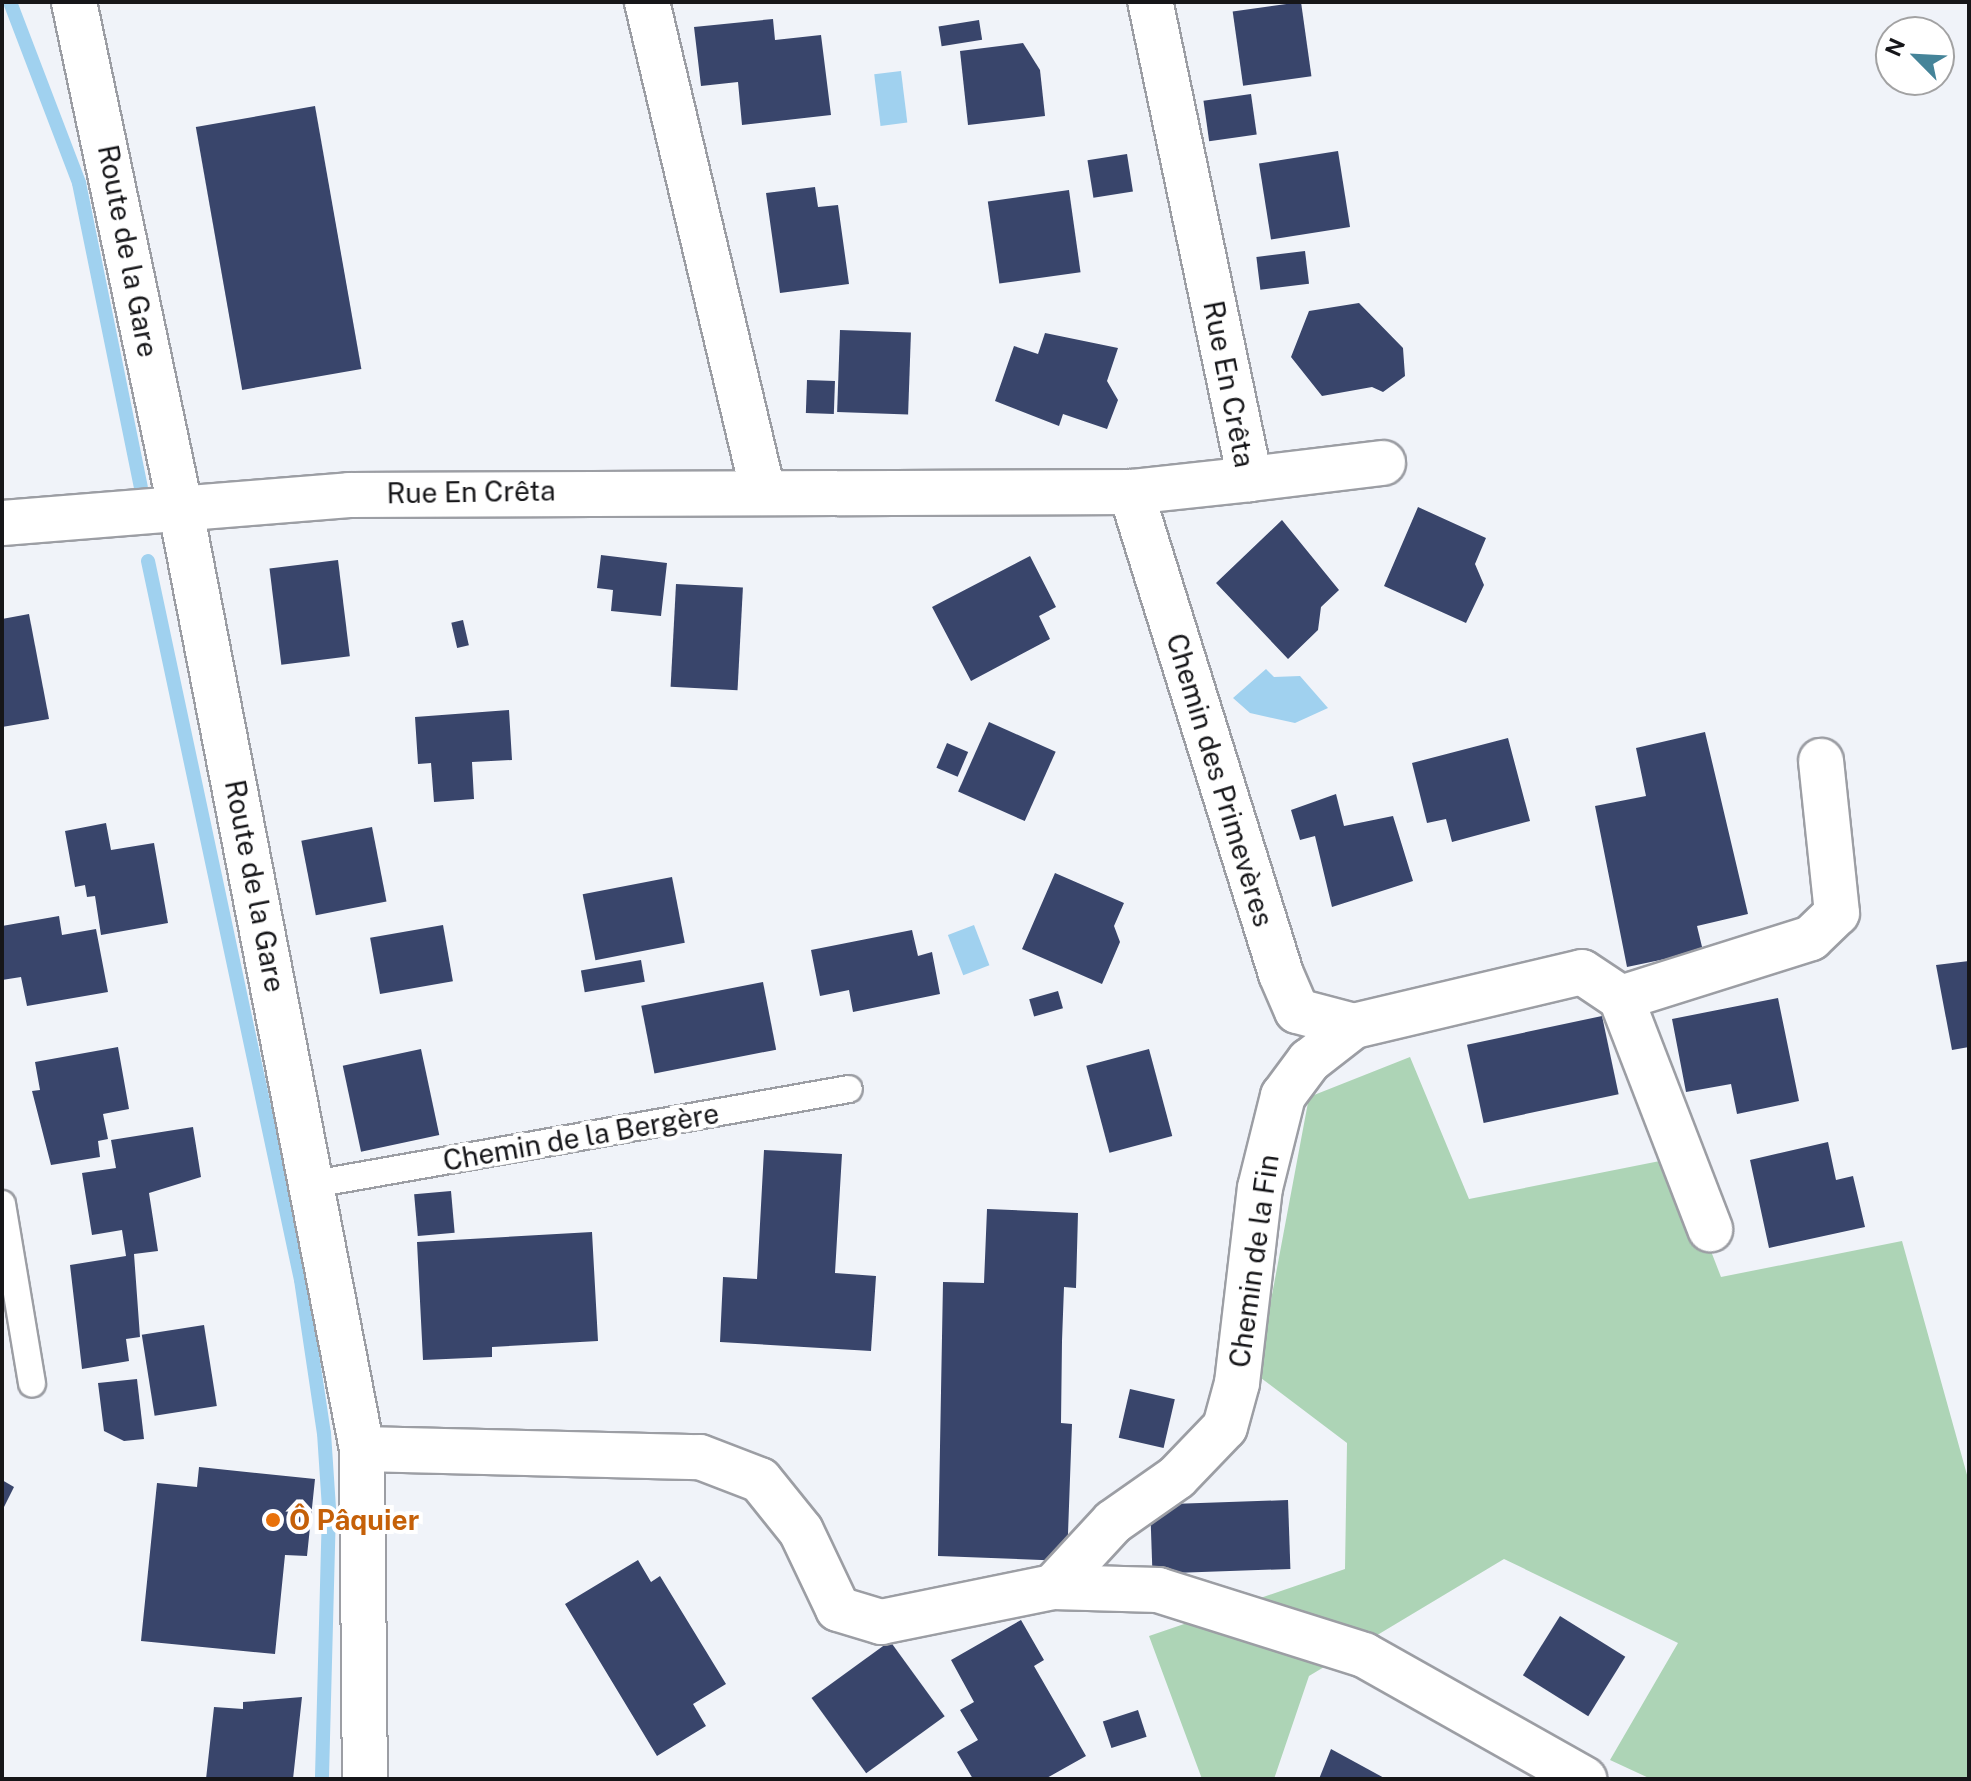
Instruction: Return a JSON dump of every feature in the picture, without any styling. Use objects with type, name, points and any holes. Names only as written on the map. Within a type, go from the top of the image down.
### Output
[{"type":"street","name":"Route de la Gare","points":[[74,2],[181,511],[314,1184],[362,1449],[365,1779]]},
{"type":"street","points":[[647,2],[763,492]]},
{"type":"street","name":"Rue En Crêta","points":[[1150,2],[1250,479]]},
{"type":"street","name":"Rue En Crêta","points":[[2,523],[481,491],[1131,492],[1383,463]]},
{"type":"street","name":"Chemin des Primevères","points":[[1131,492],[1281,974],[1297,1011],[1354,1026]]},
{"type":"street","points":[[1710,1229],[1621,998],[1811,938],[1837,913],[1821,761]]},
{"type":"street","name":"Chemin de la Fin","points":[[1053,1587],[1113,1522],[1177,1477],[1225,1427],[1237,1383],[1260,1188],[1283,1096],[1309,1061],[1354,1026],[1582,972],[1621,998]]},
{"type":"street","points":[[362,1449],[700,1457],[760,1480],[801,1531],[838,1609],[881,1622],[1053,1587],[1158,1590],[1364,1655],[1584,1779]]},
{"type":"lane","name":"Chemin de la Bergère","points":[[314,1184],[849,1089]]},
{"type":"lane","points":[[2,1204],[32,1384]]},
{"type":"green space","points":[[1410,1057],[1469,1199],[1675,1158],[1721,1277],[1902,1241],[1969,1482],[1969,1779],[1651,1779],[1610,1760],[1678,1643],[1504,1559],[1309,1676],[1274,1779],[1202,1779],[1149,1636],[1345,1569],[1347,1443],[1257,1375],[1309,1097]]},
{"type":"water","points":[[901,71],[907,123],[881,126],[874,74]]},
{"type":"water","points":[[1266,669],[1274,677],[1300,676],[1328,708],[1295,723],[1250,713],[1233,698]]},
{"type":"water","points":[[974,925],[989,965],[963,975],[948,935]]},
{"type":"building","points":[[1301,2],[1311,76],[1243,86],[1233,12]]},
{"type":"building","points":[[773,19],[775,40],[821,35],[831,115],[742,125],[738,82],[701,86],[694,27]]},
{"type":"building","points":[[979,20],[982,40],[942,46],[939,26]]},
{"type":"building","points":[[1023,43],[1040,70],[1045,116],[968,125],[960,51]]},
{"type":"building","points":[[1251,94],[1257,135],[1209,141],[1203,101]]},
{"type":"building","points":[[315,106],[361,369],[242,390],[196,127]]},
{"type":"building","points":[[1338,151],[1350,227],[1271,240],[1259,164]]},
{"type":"building","points":[[1127,154],[1133,192],[1093,198],[1087,160]]},
{"type":"building","points":[[815,187],[818,207],[838,205],[849,284],[780,293],[766,193]]},
{"type":"building","points":[[1069,190],[1081,272],[999,284],[988,201]]},
{"type":"building","points":[[1305,251],[1309,284],[1260,290],[1256,257]]},
{"type":"building","points":[[1359,303],[1403,348],[1405,376],[1383,392],[1372,387],[1322,396],[1291,357],[1309,311]]},
{"type":"building","points":[[840,330],[911,332],[908,414],[837,412]]},
{"type":"building","points":[[1045,333],[1118,348],[1107,381],[1118,400],[1107,429],[1063,414],[1059,426],[995,401],[1014,346],[1038,354]]},
{"type":"building","points":[[807,380],[835,381],[834,414],[806,413]]},
{"type":"building","points":[[1418,507],[1486,538],[1475,564],[1484,585],[1466,623],[1384,586]]},
{"type":"building","points":[[1282,520],[1339,590],[1321,607],[1318,630],[1288,659],[1216,583]]},
{"type":"building","points":[[601,555],[667,563],[661,616],[611,611],[613,590],[597,588]]},
{"type":"building","points":[[1030,556],[1056,607],[1039,616],[1050,639],[971,681],[932,607]]},
{"type":"building","points":[[338,560],[350,656],[281,665],[270,568]]},
{"type":"building","points":[[676,584],[743,588],[738,690],[671,687]]},
{"type":"building","points":[[29,614],[49,719],[2,727],[2,619]]},
{"type":"building","points":[[463,620],[469,645],[457,648],[451,623]]},
{"type":"building","points":[[509,710],[512,760],[472,762],[474,799],[434,802],[431,763],[418,764],[415,717]]},
{"type":"building","points":[[989,722],[1056,752],[1025,821],[958,791]]},
{"type":"building","points":[[1705,732],[1748,914],[1697,926],[1703,951],[1627,967],[1595,806],[1646,796],[1636,748]]},
{"type":"building","points":[[1508,738],[1530,821],[1452,842],[1446,819],[1427,823],[1412,763]]},
{"type":"building","points":[[947,743],[968,752],[958,777],[936,768]]},
{"type":"building","points":[[1336,794],[1344,826],[1393,816],[1413,881],[1332,907],[1315,836],[1300,840],[1291,810]]},
{"type":"building","points":[[106,823],[111,850],[154,843],[168,923],[101,935],[95,896],[87,897],[85,885],[75,887],[65,831]]},
{"type":"building","points":[[372,827],[387,902],[316,915],[301,841]]},
{"type":"building","points":[[1055,873],[1124,903],[1114,926],[1120,942],[1102,984],[1022,949]]},
{"type":"building","points":[[672,877],[685,943],[595,960],[583,894]]},
{"type":"building","points":[[59,916],[62,935],[96,929],[108,992],[27,1006],[21,977],[2,980],[2,926]]},
{"type":"building","points":[[443,925],[453,981],[380,994],[370,938]]},
{"type":"building","points":[[912,930],[918,956],[932,952],[940,994],[853,1012],[849,990],[820,996],[811,950]]},
{"type":"building","points":[[641,960],[645,982],[585,992],[581,971]]},
{"type":"building","points":[[1969,961],[1969,1047],[1952,1050],[1936,965]]},
{"type":"building","points":[[763,982],[776,1050],[654,1073],[641,1006]]},
{"type":"building","points":[[1058,991],[1063,1008],[1034,1017],[1029,999]]},
{"type":"building","points":[[1778,998],[1799,1101],[1737,1114],[1731,1084],[1686,1092],[1672,1019]]},
{"type":"building","points":[[1602,1016],[1619,1094],[1484,1123],[1467,1045]]},
{"type":"building","points":[[118,1047],[129,1109],[103,1114],[108,1139],[98,1141],[100,1157],[51,1165],[32,1091],[40,1090],[35,1062]]},
{"type":"building","points":[[421,1049],[439,1135],[361,1152],[343,1066]]},
{"type":"building","points":[[1149,1049],[1172,1136],[1110,1153],[1086,1066]]},
{"type":"building","points":[[193,1127],[201,1177],[149,1193],[158,1251],[134,1254],[140,1337],[126,1339],[129,1361],[82,1369],[70,1265],[126,1256],[122,1230],[92,1235],[82,1173],[116,1168],[111,1140]]},
{"type":"building","points":[[1828,1142],[1836,1180],[1853,1176],[1865,1227],[1769,1248],[1750,1160]]},
{"type":"building","points":[[764,1150],[842,1154],[835,1273],[876,1276],[871,1351],[720,1342],[723,1277],[757,1279]]},
{"type":"building","points":[[451,1191],[455,1233],[418,1236],[414,1194]]},
{"type":"building","points":[[987,1209],[1078,1213],[1076,1288],[1064,1287],[1062,1341],[1061,1423],[1072,1424],[1067,1561],[938,1556],[943,1282],[984,1283]]},
{"type":"building","points":[[592,1232],[598,1341],[492,1347],[492,1357],[423,1360],[417,1242]]},
{"type":"building","points":[[204,1325],[217,1406],[155,1416],[142,1335]]},
{"type":"building","points":[[137,1379],[144,1439],[124,1441],[104,1431],[98,1383]]},
{"type":"building","points":[[1130,1389],[1175,1399],[1164,1448],[1119,1438]]},
{"type":"building","points":[[199,1467],[315,1479],[307,1556],[285,1555],[275,1654],[141,1641],[157,1483],[197,1487]]},
{"type":"building","points":[[2,1480],[14,1487],[2,1511]]},
{"type":"building","points":[[1288,1500],[1290,1569],[1152,1574],[1150,1505]]},
{"type":"building","points":[[638,1560],[651,1582],[660,1576],[726,1684],[693,1704],[706,1726],[657,1756],[565,1604]]},
{"type":"building","points":[[1560,1616],[1625,1657],[1588,1716],[1523,1675]]},
{"type":"building","points":[[1021,1620],[1044,1660],[1034,1666],[1086,1756],[1045,1779],[973,1779],[957,1752],[978,1740],[960,1710],[974,1702],[951,1660]]},
{"type":"building","points":[[890,1641],[945,1716],[866,1773],[812,1698]]},
{"type":"building","points":[[302,1697],[293,1779],[206,1779],[214,1707],[243,1709],[243,1702]]},
{"type":"building","points":[[1138,1710],[1147,1737],[1111,1748],[1103,1721]]},
{"type":"building","points":[[1331,1749],[1386,1779],[1319,1779]]},
{"type":"waterway","points":[[10,2],[79,183],[141,487]]},
{"type":"waterway","points":[[148,561],[301,1280],[324,1433],[329,1509],[322,1779]]},
{"type":"place","name":"Ô Pâquier","points":[[273,1520]]}]
